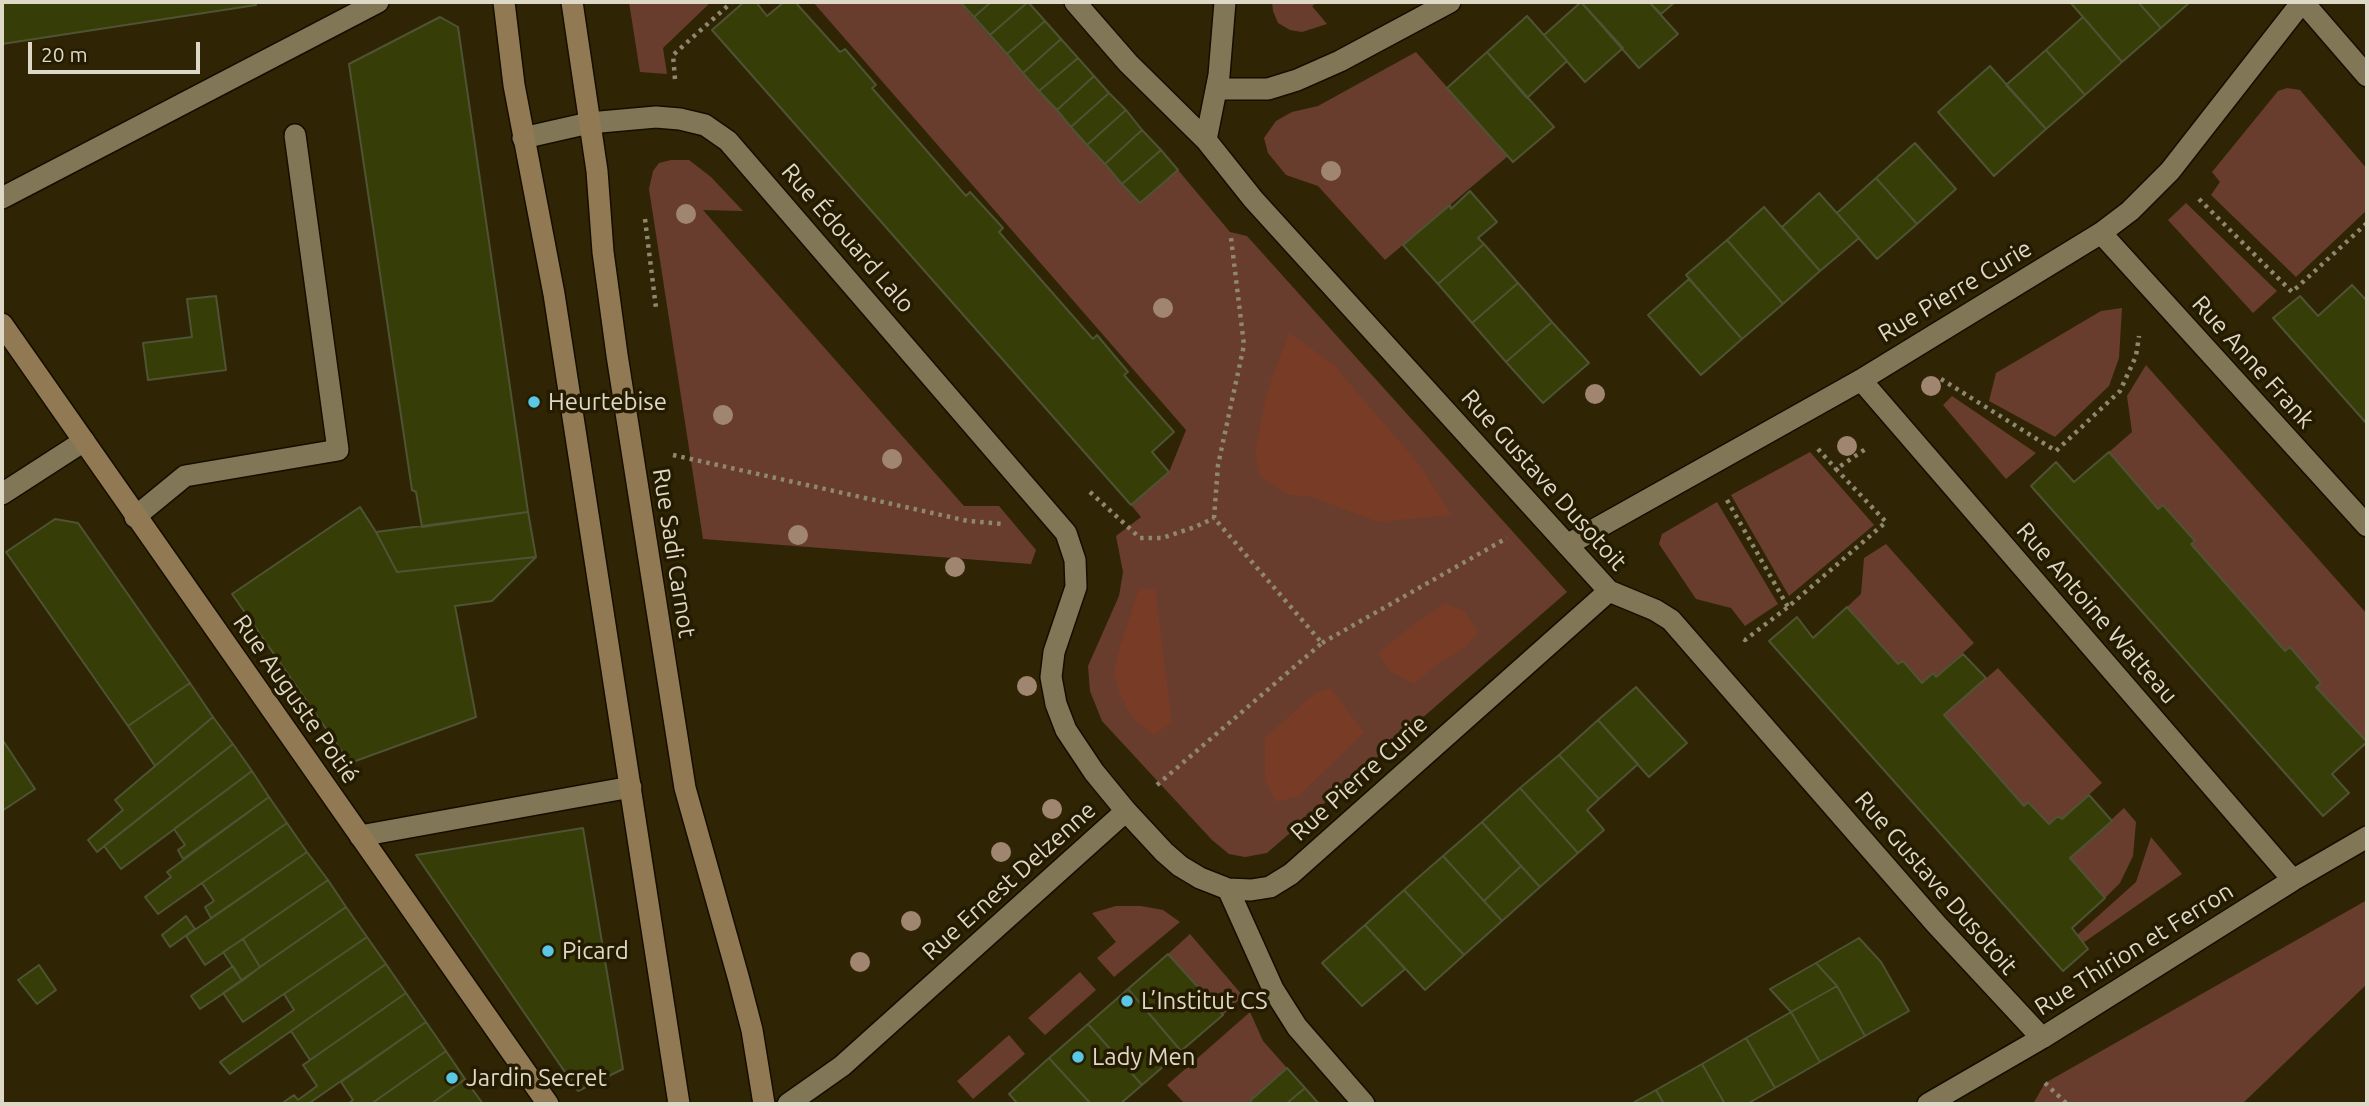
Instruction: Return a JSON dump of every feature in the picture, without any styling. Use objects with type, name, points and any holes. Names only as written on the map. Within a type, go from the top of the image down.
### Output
[{"type":"main road","points":[[504,2],[523,138],[554,294],[679,1104]]},
{"type":"main road","name":"Rue Sadi Carnot","points":[[572,2],[597,171],[603,251],[617,355],[685,788],[740,980],[752,1030],[764,1104]]},
{"type":"main road","name":"Rue Auguste Potié","points":[[2,324],[548,1104]]},
{"type":"street","points":[[2,198],[377,2]]},
{"type":"street","name":"Rue Gustave Dusotoit","points":[[1075,2],[1128,63],[1206,140],[1253,199],[1609,591],[1655,610],[1671,620],[1936,924],[2042,1038]]},
{"type":"street","points":[[1206,140],[1219,75],[1226,2]]},
{"type":"street","points":[[1216,89],[1268,89],[1297,80],[1340,61],[1450,2]]},
{"type":"street","points":[[2303,2],[2367,76]]},
{"type":"street","name":"Rue Pierre Curie","points":[[1567,545],[1861,380],[2101,233],[2130,211],[2170,171],[2303,2]]},
{"type":"street","name":"Rue Édouard Lalo","points":[[523,138],[589,124],[640,118],[680,119],[705,125],[729,141],[1066,533]]},
{"type":"street","points":[[135,517],[185,476],[338,450],[295,135]]},
{"type":"street","name":"Rue Anne Frank","points":[[2101,233],[2367,526]]},
{"type":"street","name":"Rue Antoine Watteau","points":[[1861,380],[2293,880]]},
{"type":"street","points":[[2,494],[84,441]]},
{"type":"street","name":"Rue Ernest Delzenne","points":[[788,1104],[842,1066],[1126,811],[1094,772],[1066,730],[1056,704],[1051,677],[1054,652],[1076,587],[1076,560],[1066,533]]},
{"type":"street","name":"Rue Pierre Curie","points":[[1126,811],[1180,866],[1200,878],[1228,889],[1270,887],[1291,874],[1609,591]]},
{"type":"street","points":[[360,836],[631,787]]},
{"type":"street","name":"Rue Thirion et Ferron","points":[[1928,1104],[2042,1038],[2293,880],[2367,837]]},
{"type":"street","points":[[1228,889],[1273,989],[1297,1027],[1364,1104]]},
{"type":"path","points":[[676,85],[673,55],[732,2]]},
{"type":"path","points":[[2170,171],[2292,292],[2367,223]]},
{"type":"path","points":[[1253,199],[1230,233],[1244,345],[1218,465],[1214,518],[1322,643]]},
{"type":"path","points":[[645,215],[656,309]]},
{"type":"path","points":[[1941,378],[2056,451],[2120,391],[2136,356],[2146,284]]},
{"type":"path","points":[[1836,469],[1899,424]]},
{"type":"path","points":[[672,443],[673,456],[968,521],[1026,526],[1079,482],[1140,538],[1162,538],[1214,518]]},
{"type":"path","points":[[1738,631],[1745,640],[1788,607],[1886,522],[1812,443]]},
{"type":"path","points":[[1727,500],[1788,607]]},
{"type":"path","points":[[1126,811],[1322,643],[1543,518]]},
{"type":"shaded area","points":[[629,2],[711,2],[663,48],[667,74],[640,72]]},
{"type":"shaded area","points":[[813,2],[959,2],[1140,202],[1178,170],[1230,232],[1247,236],[1567,592],[1267,853],[1245,857],[1229,854],[1212,840],[1102,721],[1090,691],[1088,666],[1119,596],[1123,572],[1116,536],[1141,517],[1131,505],[1169,472],[1186,430]]},
{"type":"shaded area","points":[[1272,2],[1318,2],[1312,6],[1327,24],[1302,32],[1290,30],[1278,23]]},
{"type":"shaded area","points":[[1416,52],[1508,156],[1385,260],[1318,186],[1286,175],[1268,153],[1264,138],[1276,121],[1292,112],[1318,106]]},
{"type":"shaded area","points":[[2287,88],[2300,90],[2367,169],[2367,210],[2296,277],[2211,195],[2220,182],[2212,172],[2278,91]]},
{"type":"shaded area","points":[[689,160],[711,177],[743,211],[703,210],[964,506],[999,506],[1036,550],[1031,564],[703,539],[649,189],[653,171],[659,163]]},
{"type":"shaded area","points":[[2186,203],[2277,291],[2253,313],[2168,220]]},
{"type":"shaded area","points":[[2122,308],[2119,358],[2109,386],[2055,437],[1989,401],[1996,373],[2101,311]]},
{"type":"shaded area","points":[[1289,333],[1333,364],[1421,467],[1452,515],[1378,522],[1312,497],[1289,495],[1259,475],[1255,450],[1267,392]]},
{"type":"shaded area","points":[[2146,365],[2367,614],[2367,742],[2316,687],[2321,683],[2290,647],[2285,651],[2191,544],[2194,540],[2164,505],[2158,509],[2109,452],[2132,432],[2127,396]]},
{"type":"shaded area","points":[[1952,396],[2036,453],[2006,479],[1943,405]]},
{"type":"shaded area","points":[[1810,452],[1874,525],[1789,596],[1731,495]]},
{"type":"shaded area","points":[[1717,502],[1778,604],[1745,626],[1731,608],[1696,599],[1659,544],[1662,534]]},
{"type":"shaded area","points":[[1886,544],[1974,643],[1936,677],[1933,674],[1922,683],[1903,661],[1898,664],[1847,607],[1861,594],[1864,558]]},
{"type":"shaded area","points":[[1139,589],[1155,589],[1172,722],[1154,735],[1135,720],[1120,695],[1114,675],[1117,656]]},
{"type":"shaded area","points":[[1445,603],[1464,611],[1478,632],[1466,647],[1440,662],[1414,684],[1391,672],[1378,653]]},
{"type":"shaded area","points":[[1998,668],[2102,783],[2062,819],[2058,816],[2049,824],[2029,802],[2024,806],[1944,715]]},
{"type":"shaded area","points":[[1330,688],[1364,732],[1299,796],[1276,802],[1265,780],[1265,738],[1315,693]]},
{"type":"shaded area","points":[[2124,808],[2136,822],[2133,856],[2120,883],[2105,898],[2070,858]]},
{"type":"shaded area","points":[[2151,837],[2182,874],[2083,943],[2077,935],[2136,882]]},
{"type":"shaded area","points":[[2367,900],[2367,984],[2242,1104],[2033,1104],[2045,1083]]},
{"type":"shaded area","points":[[1116,906],[1141,906],[1163,910],[1180,922],[1114,977],[1097,958],[1116,942],[1092,913]]},
{"type":"shaded area","points":[[1190,934],[1243,996],[1223,1015],[1168,954]]},
{"type":"shaded area","points":[[1080,972],[1096,990],[1045,1035],[1028,1018]]},
{"type":"shaded area","points":[[1250,1012],[1263,1041],[1287,1068],[1246,1104],[1185,1104],[1167,1085]]},
{"type":"shaded area","points":[[1009,1035],[1025,1054],[973,1099],[957,1081]]},
{"type":"building","points":[[2,2],[255,2],[256,5],[2,44]]},
{"type":"building","points":[[744,2],[756,2],[767,16],[784,2],[795,2],[840,52],[845,49],[876,85],[872,88],[966,196],[970,192],[1003,228],[999,232],[1093,339],[1097,335],[1128,372],[1124,375],[1174,432],[1152,452],[1169,472],[1131,505],[712,30]]},
{"type":"building","points":[[960,2],[991,2],[974,17]]},
{"type":"building","points":[[991,2],[1028,2],[990,35],[974,17]]},
{"type":"building","points":[[1028,2],[1045,21],[1007,54],[990,35]]},
{"type":"building","points":[[1581,2],[1649,2],[1678,34],[1639,68]]},
{"type":"building","points":[[1581,2],[1623,48],[1585,82],[1544,35]]},
{"type":"building","points":[[1649,2],[1675,2],[1661,14]]},
{"type":"building","points":[[2070,2],[2138,2],[2161,28],[2122,62]]},
{"type":"building","points":[[2138,2],[2190,2],[2161,28]]},
{"type":"building","points":[[1527,16],[1567,61],[1527,98],[1487,52]]},
{"type":"building","points":[[440,17],[458,27],[528,512],[422,527],[416,492],[412,490],[349,64]]},
{"type":"building","points":[[2083,17],[2122,62],[2085,95],[2046,50]]},
{"type":"building","points":[[1045,21],[1061,39],[1023,73],[1007,54]]},
{"type":"building","points":[[1061,39],[1078,58],[1039,91],[1023,73]]},
{"type":"building","points":[[2046,50],[2085,95],[2046,129],[2006,85]]},
{"type":"building","points":[[1487,52],[1554,127],[1513,162],[1447,88]]},
{"type":"building","points":[[1078,58],[1094,76],[1057,110],[1039,91]]},
{"type":"building","points":[[1990,66],[2046,129],[1994,176],[1938,112]]},
{"type":"building","points":[[1094,76],[1109,93],[1071,127],[1057,110]]},
{"type":"building","points":[[1109,93],[1126,110],[1087,145],[1071,127]]},
{"type":"building","points":[[1126,110],[1142,130],[1105,164],[1087,145]]},
{"type":"building","points":[[1142,130],[1161,150],[1122,184],[1105,164]]},
{"type":"building","points":[[1915,143],[1956,189],[1917,224],[1876,178]]},
{"type":"building","points":[[1161,150],[1178,170],[1140,203],[1122,184]]},
{"type":"building","points":[[1876,178],[1917,224],[1877,259],[1837,213]]},
{"type":"building","points":[[1470,191],[1497,222],[1478,238],[1484,244],[1438,284],[1403,245]]},
{"type":"building","points":[[1819,193],[1859,238],[1820,271],[1782,227]]},
{"type":"building","points":[[1764,207],[1820,271],[1783,304],[1727,240]]},
{"type":"building","points":[[1727,240],[1783,304],[1742,339],[1686,275]]},
{"type":"building","points":[[1484,244],[1518,283],[1472,323],[1438,284]]},
{"type":"building","points":[[1689,279],[1742,339],[1701,375],[1648,315]]},
{"type":"building","points":[[1518,283],[1552,322],[1506,362],[1472,323]]},
{"type":"building","points":[[2352,285],[2367,301],[2367,424],[2273,318],[2300,296],[2318,316]]},
{"type":"building","points":[[216,296],[226,370],[148,380],[143,343],[192,337],[187,299]]},
{"type":"building","points":[[1552,322],[1589,363],[1543,403],[1506,362]]},
{"type":"building","points":[[2109,452],[2158,509],[2163,505],[2195,541],[2191,544],[2285,651],[2290,647],[2321,683],[2316,687],[2367,742],[2332,774],[2349,793],[2323,816],[2031,486],[2056,462],[2074,482]]},
{"type":"building","points":[[360,507],[397,572],[536,557],[492,601],[455,606],[476,717],[350,763],[232,594]]},
{"type":"building","points":[[528,512],[536,557],[397,572],[376,532]]},
{"type":"building","points":[[55,519],[78,523],[190,683],[128,726],[6,552]]},
{"type":"building","points":[[1847,607],[1898,664],[1903,661],[1922,683],[1933,673],[1936,677],[1963,654],[1986,678],[1944,715],[2024,806],[2028,802],[2049,824],[2058,816],[2062,819],[2089,795],[2112,821],[2070,858],[2105,898],[2072,928],[2088,949],[2063,971],[1769,641],[1797,617],[1813,638]]},
{"type":"building","points":[[190,683],[213,717],[155,766],[128,726]]},
{"type":"building","points":[[1636,687],[1687,743],[1649,777],[1598,720]]},
{"type":"building","points":[[213,717],[233,744],[97,852],[88,840],[123,810],[115,800]]},
{"type":"building","points":[[1598,720],[1638,764],[1599,799],[1559,755]]},
{"type":"building","points":[[2,739],[35,789],[2,811]]},
{"type":"building","points":[[233,744],[252,771],[121,869],[104,846]]},
{"type":"building","points":[[1559,755],[1599,799],[1587,810],[1604,830],[1578,853],[1520,788]]},
{"type":"building","points":[[252,771],[269,797],[183,859],[178,850],[185,845],[174,829]]},
{"type":"building","points":[[1520,788],[1578,853],[1540,887],[1482,822]]},
{"type":"building","points":[[269,797],[287,823],[158,914],[145,897],[171,877],[167,872]]},
{"type":"building","points":[[1482,822],[1521,866],[1484,901],[1443,856]]},
{"type":"building","points":[[287,823],[307,852],[211,918],[205,907],[214,901],[202,883]]},
{"type":"building","points":[[583,828],[623,1069],[578,1091],[416,855]]},
{"type":"building","points":[[307,852],[328,880],[205,965],[186,936]]},
{"type":"building","points":[[1443,856],[1502,921],[1464,955],[1404,890]]},
{"type":"building","points":[[1521,866],[1540,887],[1502,921],[1484,901]]},
{"type":"building","points":[[328,880],[346,907],[260,967],[243,939]]},
{"type":"building","points":[[1404,890],[1464,955],[1425,990],[1365,925]]},
{"type":"building","points":[[346,907],[367,937],[243,1022],[223,993]]},
{"type":"building","points":[[186,916],[195,929],[170,947],[162,935]]},
{"type":"building","points":[[1365,925],[1405,969],[1362,1006],[1322,963]]},
{"type":"building","points":[[367,937],[386,964],[230,1074],[220,1062],[294,1010],[284,994]]},
{"type":"building","points":[[1859,938],[1881,962],[1909,1011],[1865,1036],[1837,986],[1816,963]]},
{"type":"building","points":[[243,939],[260,967],[242,981],[223,952]]},
{"type":"building","points":[[1168,954],[1223,1015],[1181,1051],[1128,989]]},
{"type":"building","points":[[1816,963],[1837,986],[1791,1012],[1770,989]]},
{"type":"building","points":[[386,964],[406,993],[310,1060],[291,1031]]},
{"type":"building","points":[[39,965],[56,990],[37,1004],[18,980]]},
{"type":"building","points":[[233,966],[242,981],[200,1009],[191,996]]},
{"type":"building","points":[[1837,986],[1865,1036],[1820,1062],[1791,1012]]},
{"type":"building","points":[[1128,989],[1181,1051],[1142,1085],[1088,1024]]},
{"type":"building","points":[[406,993],[426,1022],[308,1104],[281,1104],[294,1095],[298,1100],[317,1086],[303,1065]]},
{"type":"building","points":[[1791,1012],[1820,1062],[1775,1088],[1746,1038]]},
{"type":"building","points":[[426,1022],[446,1051],[371,1104],[348,1104],[353,1100],[341,1082]]},
{"type":"building","points":[[1088,1024],[1142,1085],[1120,1104],[1091,1104],[1049,1058]]},
{"type":"building","points":[[1746,1038],[1775,1088],[1747,1104],[1725,1104],[1702,1064]]},
{"type":"building","points":[[446,1051],[465,1079],[431,1104],[371,1104]]},
{"type":"building","points":[[1049,1058],[1091,1104],[1018,1104],[1009,1094]]},
{"type":"building","points":[[1702,1064],[1725,1104],[1664,1104],[1656,1090]]},
{"type":"building","points":[[1287,1068],[1305,1088],[1286,1104],[1254,1104],[1250,1101]]},
{"type":"building","points":[[465,1079],[483,1104],[431,1104]]},
{"type":"building","points":[[1305,1088],[1319,1104],[1286,1104]]},
{"type":"building","points":[[1656,1090],[1664,1104],[1631,1104]]},
{"type":"place","name":"Heurtebise","points":[[534,402]]},
{"type":"place","name":"Picard","points":[[548,951]]},
{"type":"place","name":"L’Institut CS","points":[[1127,1001]]},
{"type":"place","name":"Lady Men","points":[[1078,1057]]},
{"type":"place","name":"Jardin Secret","points":[[452,1078]]}]
